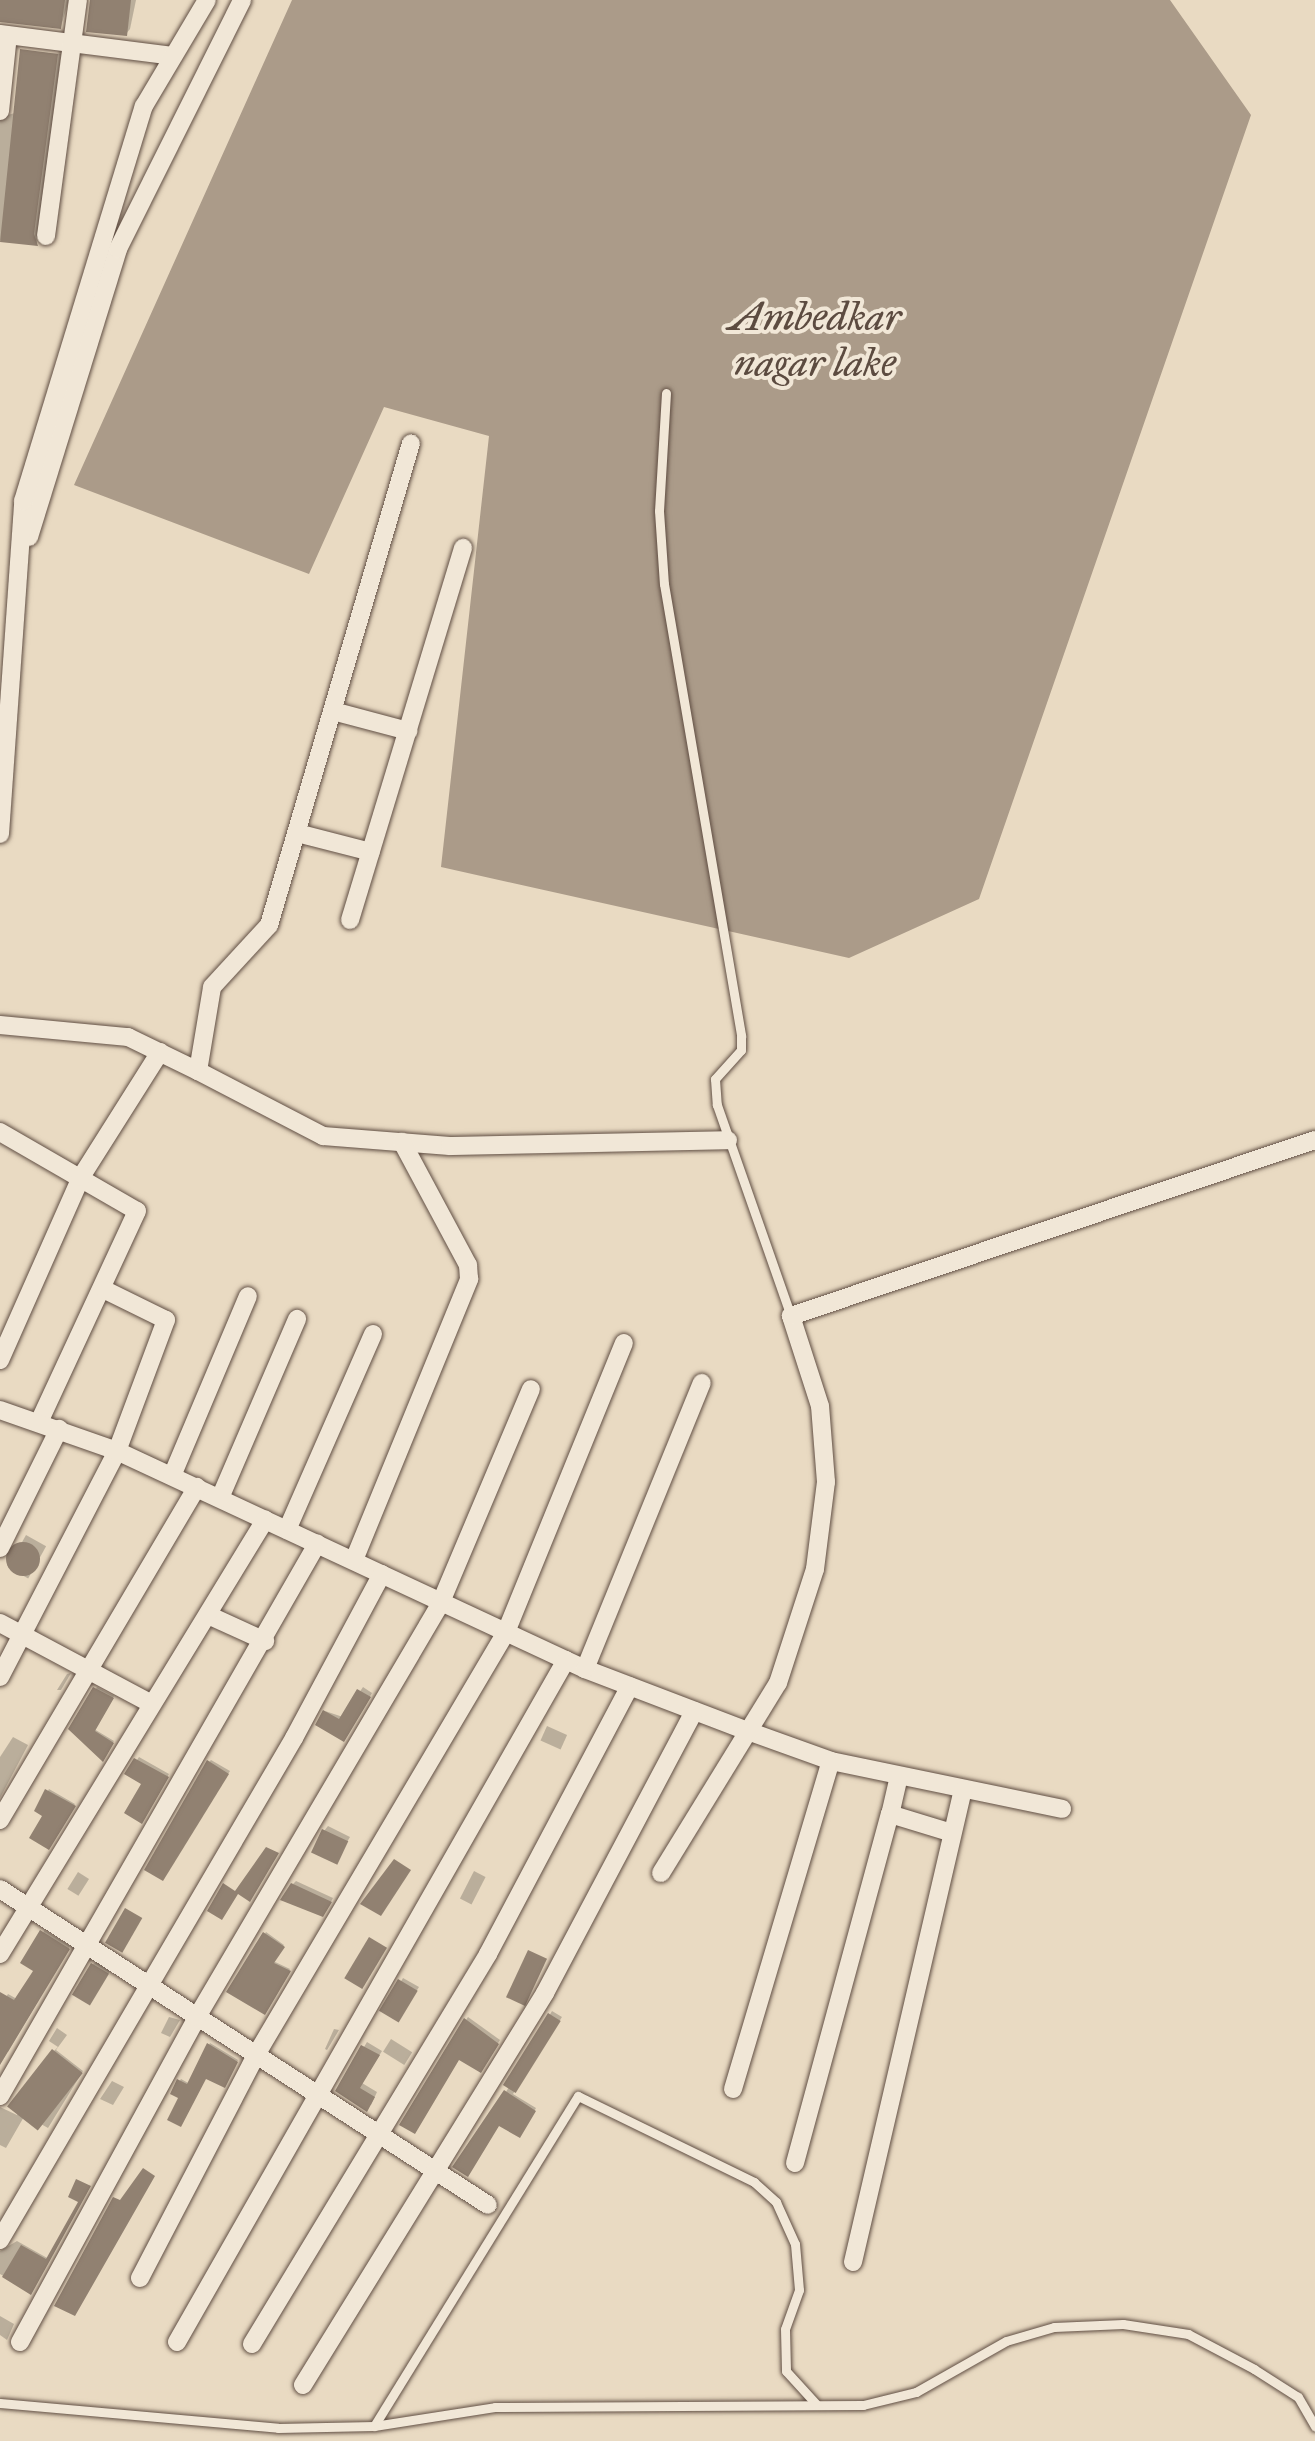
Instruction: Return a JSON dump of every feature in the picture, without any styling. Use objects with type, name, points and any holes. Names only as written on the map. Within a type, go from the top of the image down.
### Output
[{"type":"street","points":[[46,236],[78,0]]},
{"type":"street","points":[[0,834],[22,501],[144,106],[207,0]]},
{"type":"street","points":[[17,586],[40,490],[118,249],[242,0]]},
{"type":"street","points":[[0,111],[4,35],[173,56]]},
{"type":"street","points":[[198,1070],[212,987],[269,925],[411,443]]},
{"type":"street","points":[[350,920],[463,548]]},
{"type":"street","points":[[333,711],[408,731]]},
{"type":"street","points":[[296,834],[370,852]]},
{"type":"street","points":[[0,1024],[128,1037],[322,1136],[402,1142],[728,1140]]},
{"type":"street","points":[[0,1360],[81,1177],[160,1052]]},
{"type":"street","points":[[0,1132],[137,1211],[105,1290],[39,1422]]},
{"type":"street","points":[[661,1873],[745,1730],[778,1683],[816,1568],[826,1482],[820,1406],[791,1316],[1315,1140]]},
{"type":"street","points":[[354,1560],[469,1279],[468,1265],[402,1142]]},
{"type":"street","points":[[0,1677],[117,1450],[166,1320],[105,1290]]},
{"type":"street","points":[[172,1476],[248,1296]]},
{"type":"street","points":[[220,1498],[297,1319]]},
{"type":"street","points":[[287,1530],[373,1334]]},
{"type":"street","points":[[140,2278],[256,2055],[506,1632],[624,1343]]},
{"type":"street","points":[[585,1669],[702,1384]]},
{"type":"street","points":[[20,2342],[198,2017],[441,1602],[531,1389]]},
{"type":"street","points":[[0,1410],[117,1450],[585,1669],[694,1711],[832,1761],[963,1791],[1062,1808]]},
{"type":"street","points":[[0,1548],[59,1429]]},
{"type":"street","points":[[0,1820],[196,1488]]},
{"type":"street","points":[[0,1954],[265,1520]]},
{"type":"street","points":[[0,2096],[84,1944],[265,1641],[318,1544]]},
{"type":"street","points":[[0,2240],[146,1984],[294,1738],[382,1574]]},
{"type":"street","points":[[208,1615],[265,1641]]},
{"type":"street","points":[[0,1622],[152,1704]]},
{"type":"street","points":[[178,2342],[566,1660]]},
{"type":"street","points":[[252,2344],[488,1954],[630,1686]]},
{"type":"street","points":[[303,2385],[432,2170],[545,1994],[694,1711]]},
{"type":"street","points":[[734,2090],[832,1761]]},
{"type":"street","points":[[795,2163],[898,1776]]},
{"type":"street","points":[[853,2262],[963,1791]]},
{"type":"street","points":[[890,1814],[952,1834]]},
{"type":"street","points":[[0,1889],[488,2205]]},
{"type":"lane","points":[[666,393],[659,511],[664,584],[742,1036],[741,1050],[715,1079],[728,1140],[791,1316]]},
{"type":"lane","points":[[374,2426],[578,2096],[754,2182],[776,2202],[795,2244],[799,2290],[785,2329],[786,2371],[817,2406]]},
{"type":"lane","points":[[0,2404],[278,2428],[374,2426],[495,2408],[863,2405],[916,2392],[1006,2341],[1054,2327],[1123,2324],[1188,2334],[1254,2369],[1298,2397],[1315,2427]]},
{"type":"water","name":"Ambedkar nagar lake","points":[[292,0],[1170,0],[1251,115],[979,899],[849,958],[441,867],[489,436],[384,407],[309,574],[74,485]]},
{"type":"building","points":[[0,0],[65,0],[61,29],[0,22]]},
{"type":"building","points":[[90,0],[131,0],[127,36],[86,32]]},
{"type":"building","points":[[20,49],[58,54],[34,234],[38,246],[0,242]]},
{"type":"building","points":[[23,1542],[35,1547],[40,1559],[35,1571],[23,1576],[11,1571],[6,1559],[11,1547]]},
{"type":"building","points":[[93,1687],[114,1698],[95,1731],[114,1743],[103,1762],[68,1729]]},
{"type":"building","points":[[357,1689],[371,1697],[344,1742],[315,1725],[323,1710],[339,1719]]},
{"type":"building","points":[[134,1758],[169,1777],[142,1824],[124,1813],[141,1784],[124,1774]]},
{"type":"building","points":[[207,1760],[229,1774],[163,1881],[144,1870]]},
{"type":"building","points":[[45,1789],[76,1806],[49,1850],[29,1838],[42,1816],[34,1811]]},
{"type":"building","points":[[322,1829],[348,1841],[337,1865],[311,1853]]},
{"type":"building","points":[[266,1847],[279,1853],[250,1902],[238,1894],[222,1920],[207,1911],[223,1883],[235,1891]]},
{"type":"building","points":[[394,1859],[411,1870],[381,1916],[360,1904]]},
{"type":"building","points":[[291,1883],[332,1902],[323,1917],[280,1900]]},
{"type":"building","points":[[125,1908],[142,1918],[122,1953],[105,1943]]},
{"type":"building","points":[[40,1930],[70,1949],[0,2065],[0,1992],[14,2000],[33,1971],[20,1963]]},
{"type":"building","points":[[263,1932],[285,1947],[274,1963],[291,1971],[265,2015],[226,1992]]},
{"type":"building","points":[[369,1937],[387,1948],[362,1989],[344,1978]]},
{"type":"building","points":[[528,1950],[547,1959],[525,2006],[506,1997]]},
{"type":"building","points":[[91,1963],[109,1974],[90,2006],[72,1995]]},
{"type":"building","points":[[398,1979],[418,1991],[399,2023],[379,2011]]},
{"type":"building","points":[[548,2013],[561,2021],[516,2093],[503,2085]]},
{"type":"building","points":[[464,2018],[499,2044],[481,2073],[459,2060],[415,2134],[399,2125]]},
{"type":"building","points":[[207,2043],[238,2062],[225,2088],[206,2079],[181,2127],[167,2120],[178,2098],[170,2094],[177,2079],[187,2084]]},
{"type":"building","points":[[361,2045],[380,2055],[360,2088],[375,2097],[367,2112],[335,2091]]},
{"type":"building","points":[[52,2049],[83,2073],[38,2131],[7,2107]]},
{"type":"building","points":[[504,2090],[536,2111],[520,2138],[499,2126],[468,2177],[452,2167]]},
{"type":"building","points":[[143,2168],[155,2176],[75,2316],[54,2306],[113,2197],[120,2200]]},
{"type":"building","points":[[76,2179],[91,2186],[31,2295],[2,2277],[21,2245],[46,2259],[78,2202],[68,2197]]}]
